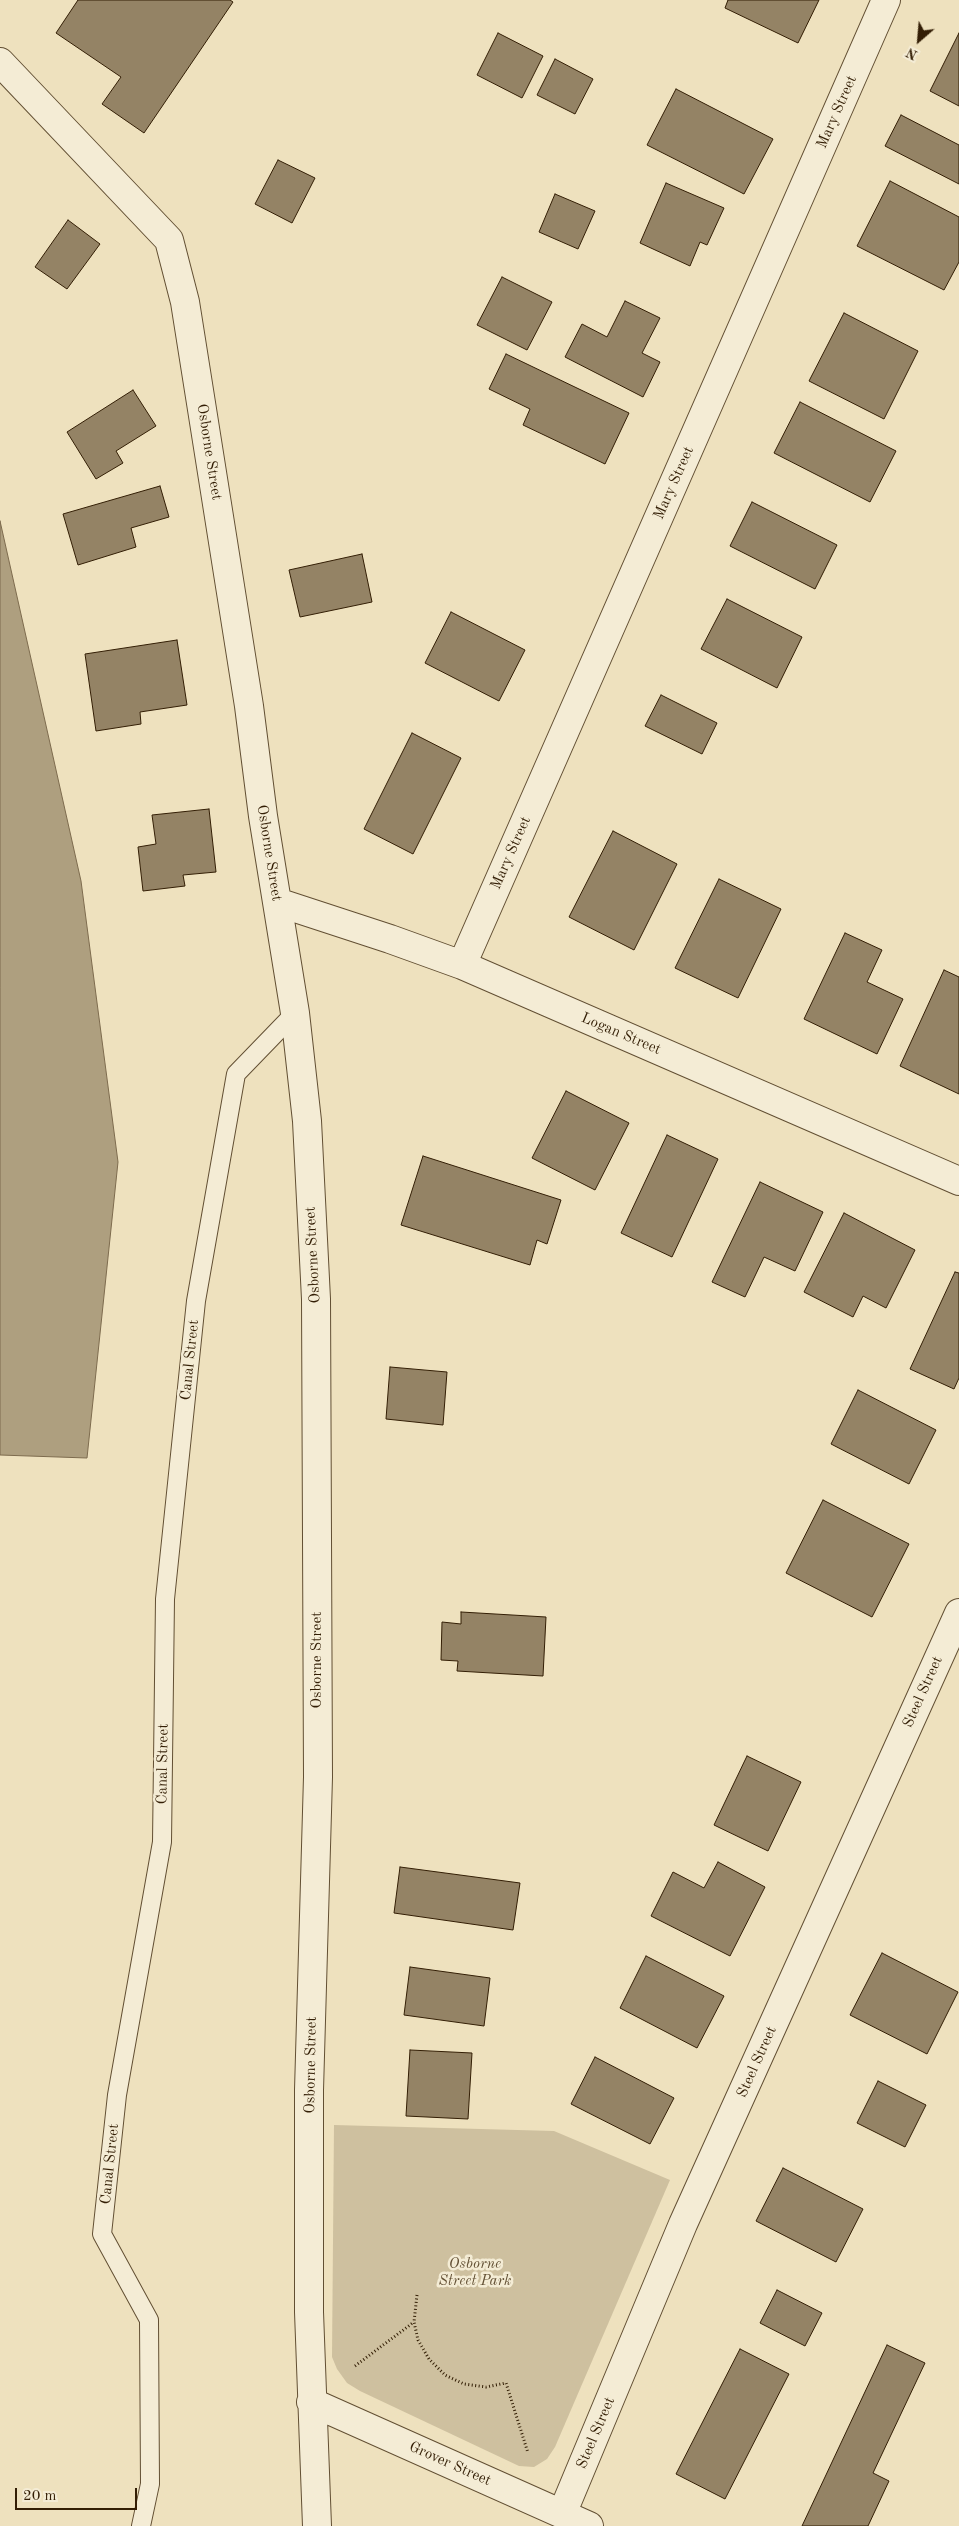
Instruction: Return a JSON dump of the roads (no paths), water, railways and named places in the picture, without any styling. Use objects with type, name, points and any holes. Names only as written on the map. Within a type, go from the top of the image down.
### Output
[{"type":"street","name":"Mary Street","points":[[462,965],[886,0]]},
{"type":"street","name":"Osborne Street","points":[[0,62],[169,240],[187,311],[295,1013],[307,1121],[316,1299],[318,1777],[309,2090],[310,2402],[317,2526]]},
{"type":"street","name":"Logan Street","points":[[277,902],[462,965],[959,1181]]},
{"type":"street","name":"Steel Street","points":[[562,2514],[683,2224],[959,1613]]},
{"type":"street","name":"Grover Street","points":[[310,2402],[589,2526]]},
{"type":"lane","name":"Canal Street","points":[[141,2526],[150,2484],[149,2320],[102,2234],[118,2095],[162,1842],[166,1589],[196,1301],[236,1074],[295,1013]]},
{"type":"park label","name":"Osborne Street Park","points":[[475,2272]]}]
